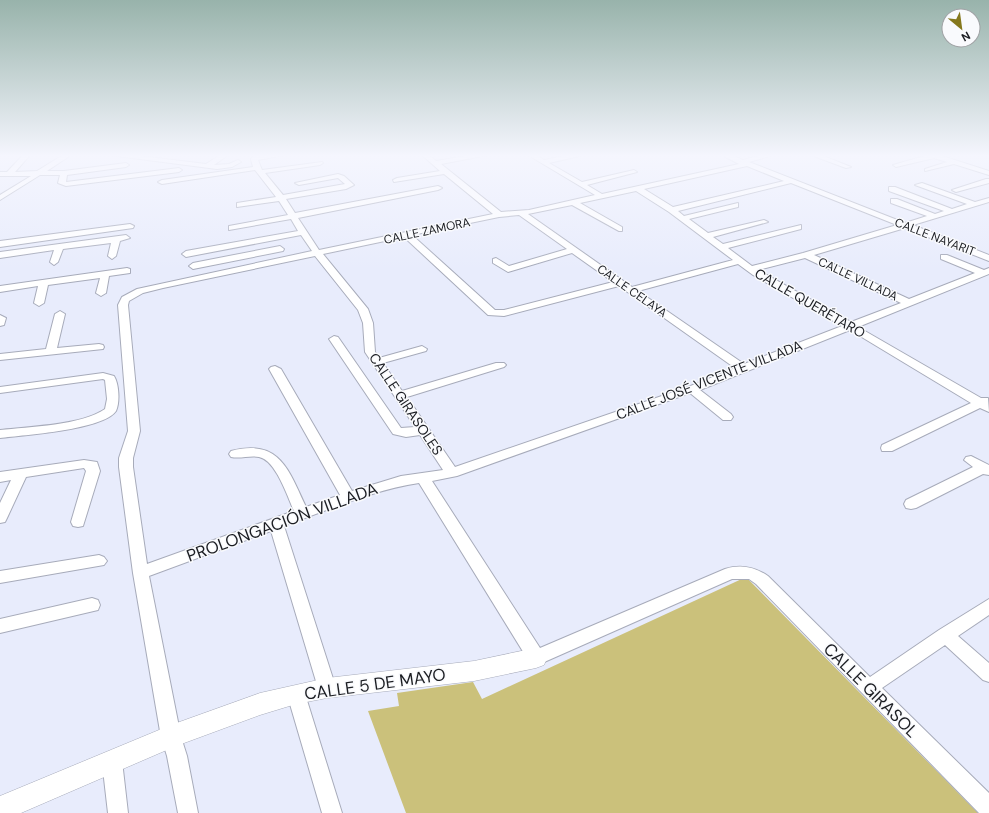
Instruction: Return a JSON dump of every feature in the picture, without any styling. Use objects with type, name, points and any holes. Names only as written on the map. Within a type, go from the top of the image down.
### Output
[{"type":"street","name":"CALLE GIRASOLES","points":[[277,193],[317,253],[363,309],[368,323],[368,342],[370,352],[452,473]]},
{"type":"street","points":[[240,205],[311,193]]},
{"type":"street","points":[[232,228],[413,193]]},
{"type":"street","points":[[471,193],[499,215]]},
{"type":"street","points":[[596,193],[601,196]]},
{"type":"street","name":"CALLE ZAMORA","points":[[141,573],[126,467],[126,458],[134,431],[123,305],[125,299],[131,295],[162,285],[499,215],[520,213],[615,193]]},
{"type":"street","name":"CALLE QUERÉTARO","points":[[645,193],[684,218],[750,269],[986,403]]},
{"type":"street","points":[[672,210],[742,193]]},
{"type":"street","name":"CALLE NAYARIT","points":[[822,193],[989,258]]},
{"type":"street","points":[[903,193],[951,211]]},
{"type":"street","points":[[942,193],[974,204]]},
{"type":"street","points":[[750,269],[806,255],[989,200]]},
{"type":"street","points":[[894,201],[933,216]]},
{"type":"street","points":[[573,202],[619,229]]},
{"type":"street","points":[[684,218],[736,206]]},
{"type":"street","name":"CALLE CELAYA","points":[[520,213],[743,369]]},
{"type":"street","points":[[708,236],[764,222]]},
{"type":"street","points":[[0,244],[130,226]]},
{"type":"street","points":[[723,248],[798,227]]},
{"type":"street","points":[[186,254],[304,232]]},
{"type":"street","points":[[407,235],[492,313],[499,314],[620,283]]},
{"type":"street","points":[[0,256],[126,238]]},
{"type":"street","points":[[112,256],[116,239]]},
{"type":"street","points":[[238,244],[246,256]]},
{"type":"street","points":[[54,262],[59,248]]},
{"type":"street","points":[[193,266],[280,249]]},
{"type":"street","points":[[496,262],[508,269],[573,250]]},
{"type":"street","name":"CALLE VILLADA","points":[[806,255],[909,303]]},
{"type":"street","points":[[944,257],[986,272]]},
{"type":"street","points":[[630,290],[740,261]]},
{"type":"street","points":[[0,289],[127,271]]},
{"type":"street","name":"CALLE JOSÉ VICENTE VILLADA","points":[[424,479],[452,473],[692,388],[986,272]]},
{"type":"street","points":[[101,293],[105,274]]},
{"type":"street","points":[[39,303],[44,283]]},
{"type":"street","points":[[51,351],[60,314]]},
{"type":"street","points":[[334,339],[397,431],[406,433],[423,430]]},
{"type":"street","points":[[0,357],[99,347]]},
{"type":"street","points":[[376,362],[422,349]]},
{"type":"street","points":[[399,396],[500,366]]},
{"type":"street","points":[[275,368],[348,498]]},
{"type":"street","points":[[0,390],[103,376],[110,378],[112,402],[109,412],[96,420],[0,434]]},
{"type":"street","points":[[692,388],[727,417]]},
{"type":"street","points":[[887,448],[986,403]]},
{"type":"street","points":[[236,454],[259,453],[266,455],[277,462],[302,513]]},
{"type":"street","points":[[970,460],[986,470]]},
{"type":"street","points":[[0,477],[84,464],[92,465],[93,471],[78,522]]},
{"type":"street","points":[[911,504],[986,470]]},
{"type":"street","points":[[0,518],[21,474]]},
{"type":"street","points":[[424,479],[536,658]]},
{"type":"street","name":"PROLONGACIÓN VILLADA","points":[[141,573],[302,513],[401,481],[424,479]]},
{"type":"street","points":[[276,523],[327,688]]},
{"type":"street","points":[[0,577],[99,561]]},
{"type":"street","points":[[141,573],[170,737],[177,756],[188,813]]},
{"type":"street","name":"CALLE 5 DE MAYO","points":[[0,809],[23,806],[112,761],[170,737],[260,704],[296,694],[327,688],[474,671],[536,658],[731,573],[752,573]]},
{"type":"street","name":"CALLE GIRASOL","points":[[752,573],[762,580],[989,808]]},
{"type":"street","points":[[0,626],[92,605]]},
{"type":"street","points":[[868,688],[989,606]]},
{"type":"street","points":[[945,635],[989,674]]},
{"type":"street","points":[[296,694],[332,813]]},
{"type":"street","points":[[112,761],[118,813]]},
{"type":"shaded area","points":[[746,577],[978,813],[406,813],[368,711],[399,706],[397,693],[473,682],[482,699]]}]
